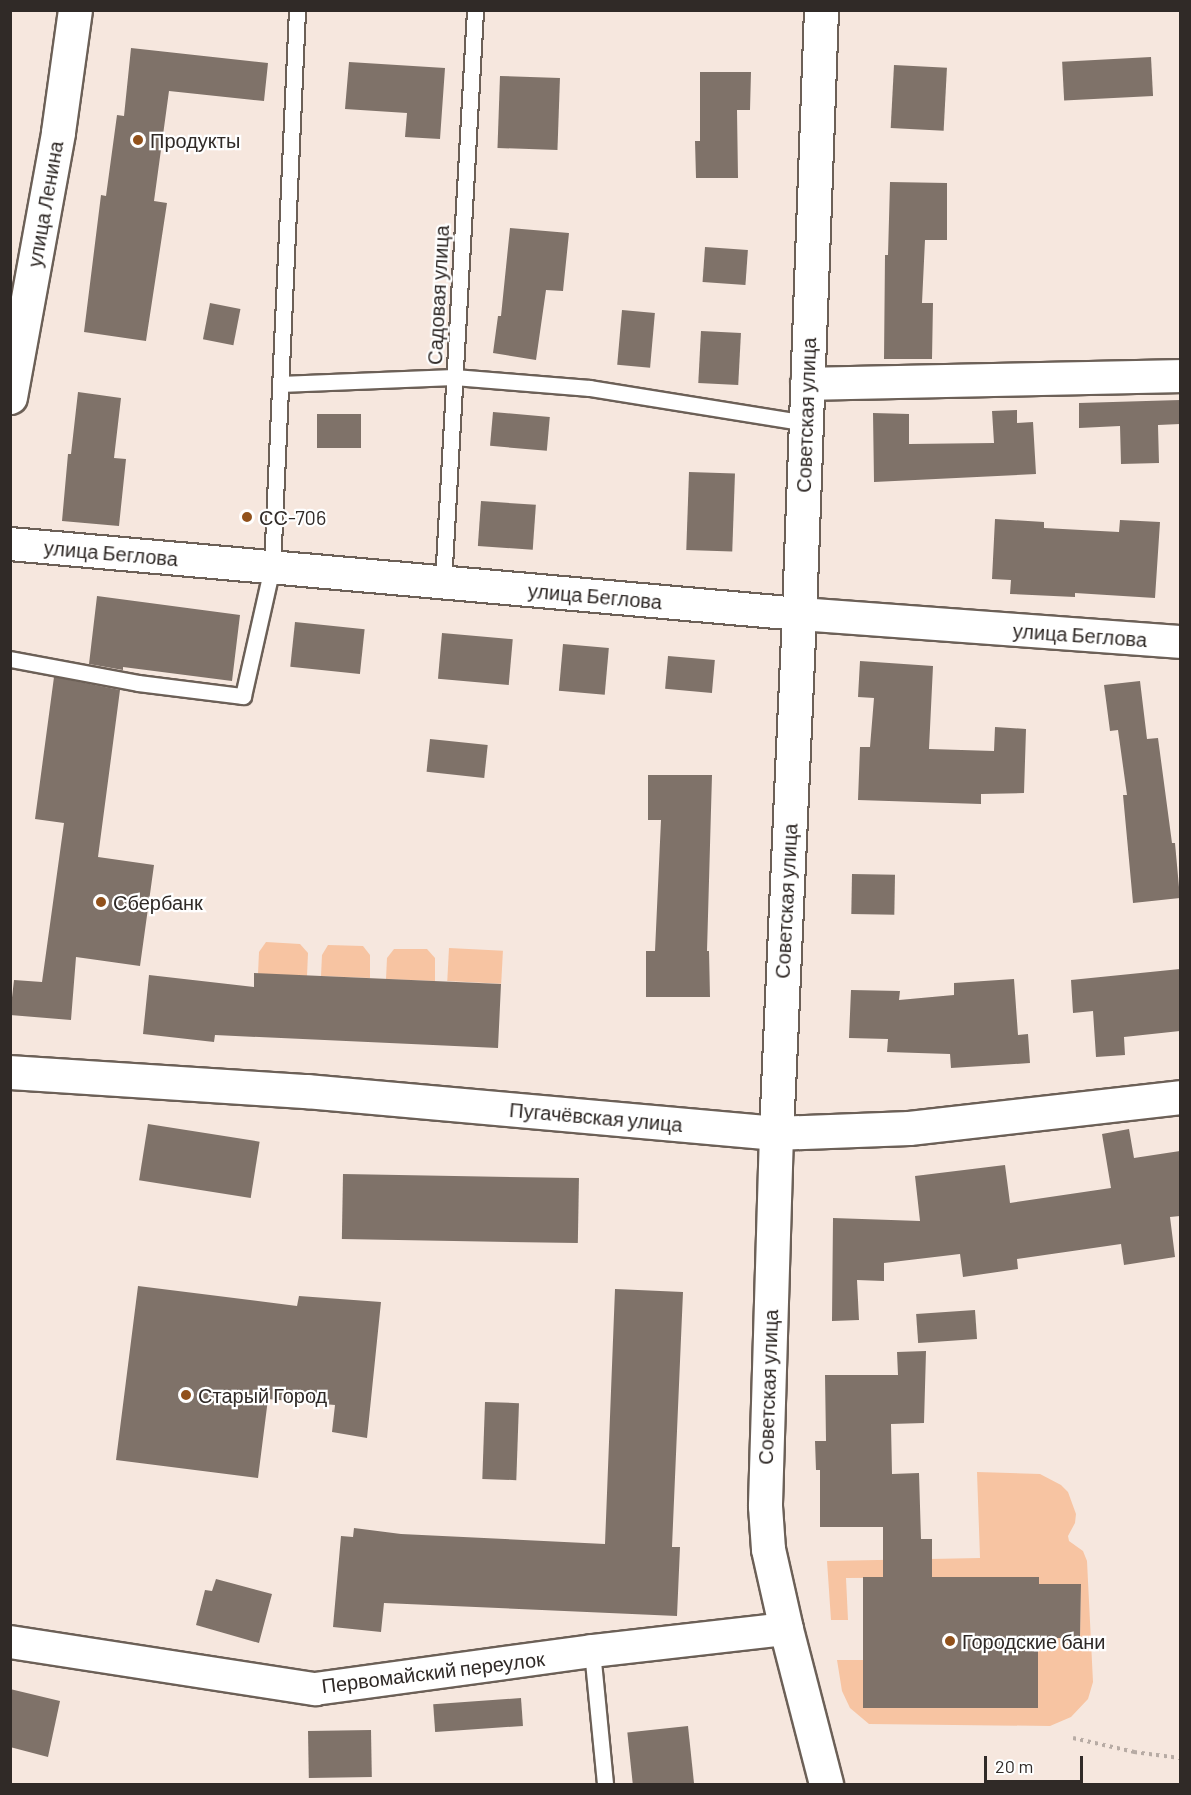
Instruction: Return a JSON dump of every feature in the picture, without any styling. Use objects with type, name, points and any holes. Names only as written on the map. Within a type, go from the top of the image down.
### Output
[{"type":"street","name":"улица Ленина","points":[[10,397],[58,132],[75,10]]},
{"type":"street","name":"Советская улица","points":[[821,10],[799,614],[776,1133],[765,1506],[768,1549],[826,1785]]},
{"type":"street","points":[[807,384],[1180,376]]},
{"type":"street","name":"улица Беглова","points":[[10,544],[799,614],[1180,642]]},
{"type":"street","name":"Пугачёвская улица","points":[[10,1072],[306,1091],[776,1133],[909,1128],[1180,1097]]},
{"type":"street","name":"Первомайский переулок","points":[[10,1642],[315,1689],[592,1651],[786,1629]]},
{"type":"lane","points":[[10,658],[138,683],[243,696],[272,567],[297,10]]},
{"type":"lane","name":"Садовая улица","points":[[443,582],[475,10]]},
{"type":"lane","points":[[280,384],[454,377],[590,388],[806,423]]},
{"type":"lane","points":[[592,1651],[605,1785]]},
{"type":"path","points":[[1072,1738],[1134,1752],[1180,1758]]},
{"type":"shaded area","points":[[266,942],[300,944],[308,953],[307,976],[258,974],[259,952]]},
{"type":"shaded area","points":[[328,945],[363,946],[370,955],[370,978],[321,976],[322,955]]},
{"type":"shaded area","points":[[449,948],[503,951],[501,984],[447,981]]},
{"type":"shaded area","points":[[394,949],[427,949],[435,958],[435,981],[386,979],[387,958]]},
{"type":"shaded area","points":[[977,1472],[1040,1474],[1061,1485],[1068,1492],[1076,1514],[1075,1523],[1068,1536],[1069,1541],[1083,1551],[1087,1561],[1093,1682],[1088,1699],[1071,1717],[1050,1726],[869,1724],[850,1708],[842,1691],[837,1660],[863,1660],[863,1708],[1037,1708],[1038,1638],[1080,1638],[1081,1584],[1039,1584],[1039,1577],[846,1578],[848,1620],[831,1620],[827,1561],[980,1558]]},
{"type":"building","points":[[131,48],[268,63],[264,101],[169,91],[154,201],[167,203],[146,341],[84,332],[101,195],[106,196],[117,115],[124,116]]},
{"type":"building","points":[[1151,57],[1153,96],[1064,101],[1062,62]]},
{"type":"building","points":[[349,62],[445,68],[440,139],[405,137],[407,113],[345,109]]},
{"type":"building","points":[[894,65],[947,68],[944,131],[891,128]]},
{"type":"building","points":[[700,72],[751,72],[750,110],[737,110],[738,178],[696,178],[695,141],[700,141]]},
{"type":"building","points":[[500,76],[560,78],[557,150],[497,148]]},
{"type":"building","points":[[890,182],[947,183],[947,240],[925,240],[922,303],[933,303],[932,359],[884,359],[885,255],[888,255]]},
{"type":"building","points":[[510,228],[569,233],[563,291],[546,290],[536,360],[493,353],[498,316],[501,316]]},
{"type":"building","points":[[705,247],[748,250],[745,285],[703,282]]},
{"type":"building","points":[[210,303],[240,309],[233,345],[203,339]]},
{"type":"building","points":[[622,310],[655,313],[650,368],[617,365]]},
{"type":"building","points":[[701,331],[741,333],[738,385],[698,383]]},
{"type":"building","points":[[78,392],[121,398],[114,458],[126,459],[119,526],[62,521],[68,454],[71,454]]},
{"type":"building","points":[[1180,400],[1180,424],[1158,425],[1159,463],[1121,464],[1120,426],[1079,428],[1079,403]]},
{"type":"building","points":[[1017,410],[1017,423],[1033,422],[1036,474],[874,482],[873,413],[909,414],[909,444],[994,443],[992,411]]},
{"type":"building","points":[[493,412],[550,417],[547,451],[490,446]]},
{"type":"building","points":[[317,414],[361,414],[361,448],[317,448]]},
{"type":"building","points":[[689,472],[735,474],[732,552],[686,550]]},
{"type":"building","points":[[481,501],[536,505],[533,550],[478,546]]},
{"type":"building","points":[[995,519],[1044,522],[1044,528],[1119,532],[1120,520],[1160,522],[1155,598],[1075,593],[1075,597],[1010,594],[1011,580],[992,579]]},
{"type":"building","points":[[97,596],[240,615],[232,681],[123,667],[123,670],[89,664]]},
{"type":"building","points":[[295,622],[365,629],[360,674],[290,667]]},
{"type":"building","points":[[442,633],[513,639],[509,685],[438,679]]},
{"type":"building","points":[[563,644],[609,648],[605,695],[559,691]]},
{"type":"building","points":[[668,656],[715,660],[712,693],[665,689]]},
{"type":"building","points":[[860,661],[933,666],[929,749],[994,751],[995,727],[1026,729],[1024,793],[981,794],[981,804],[858,800],[860,747],[870,747],[874,698],[858,697]]},
{"type":"building","points":[[54,677],[120,690],[98,857],[154,865],[140,966],[76,957],[71,1020],[10,1015],[14,980],[42,982],[64,823],[35,819]]},
{"type":"building","points":[[1140,681],[1147,739],[1158,738],[1172,843],[1175,843],[1180,898],[1133,903],[1123,795],[1127,795],[1118,730],[1110,731],[1104,685]]},
{"type":"building","points":[[430,739],[488,745],[484,778],[427,772]]},
{"type":"building","points":[[648,775],[712,775],[707,951],[709,951],[710,997],[646,997],[646,951],[655,951],[661,820],[648,820]]},
{"type":"building","points":[[852,874],[895,875],[894,915],[851,914]]},
{"type":"building","points":[[1180,969],[1180,1031],[1124,1037],[1125,1055],[1096,1057],[1093,1011],[1073,1013],[1071,980]]},
{"type":"building","points":[[254,973],[501,984],[498,1048],[215,1035],[214,1042],[143,1034],[149,975],[254,987]]},
{"type":"building","points":[[1014,979],[1018,1035],[1028,1034],[1030,1063],[951,1068],[950,1054],[887,1052],[888,1039],[849,1038],[851,990],[900,991],[899,1000],[954,995],[954,983]]},
{"type":"building","points":[[148,1124],[260,1142],[251,1198],[139,1180]]},
{"type":"building","points":[[1129,1129],[1134,1158],[1180,1151],[1180,1216],[1170,1217],[1175,1257],[1124,1265],[1121,1244],[1017,1259],[1018,1269],[963,1277],[960,1254],[884,1263],[884,1281],[857,1280],[859,1320],[832,1321],[833,1218],[920,1221],[915,1176],[1005,1165],[1010,1203],[1111,1188],[1102,1134]]},
{"type":"building","points":[[343,1174],[579,1178],[578,1243],[342,1239]]},
{"type":"building","name":"Старый Город","points":[[138,1286],[297,1306],[299,1296],[381,1302],[367,1438],[332,1432],[335,1405],[268,1399],[258,1478],[116,1460]]},
{"type":"building","points":[[615,1289],[683,1292],[672,1547],[680,1547],[677,1616],[384,1603],[381,1632],[333,1627],[341,1536],[353,1537],[354,1528],[401,1534],[605,1544]]},
{"type":"building","points":[[975,1310],[977,1339],[918,1343],[916,1314]]},
{"type":"building","name":"Городские бани","points":[[926,1351],[924,1423],[891,1424],[892,1474],[919,1473],[921,1539],[932,1539],[932,1577],[1039,1577],[1039,1584],[1081,1584],[1080,1638],[1038,1638],[1038,1708],[863,1708],[863,1577],[883,1577],[883,1527],[820,1527],[820,1470],[816,1470],[815,1441],[826,1441],[825,1375],[898,1375],[897,1352]]},
{"type":"building","points":[[485,1402],[519,1403],[516,1480],[482,1479]]},
{"type":"building","points":[[216,1579],[272,1594],[259,1643],[196,1625],[205,1590],[212,1591]]},
{"type":"building","points":[[10,1689],[60,1701],[48,1757],[10,1747]]},
{"type":"building","points":[[521,1698],[523,1726],[435,1732],[433,1704]]},
{"type":"building","points":[[688,1726],[694,1784],[633,1784],[627,1732]]},
{"type":"building","points":[[371,1730],[372,1777],[309,1778],[308,1731]]},
{"type":"place","name":"Продукты","points":[[138,140]]},
{"type":"place","name":"СС-706","points":[[247,517]]},
{"type":"place","name":"Сбербанк","points":[[101,902]]},
{"type":"place","name":"Старый Город","points":[[186,1395]]},
{"type":"place","name":"Городские бани","points":[[950,1641]]}]
